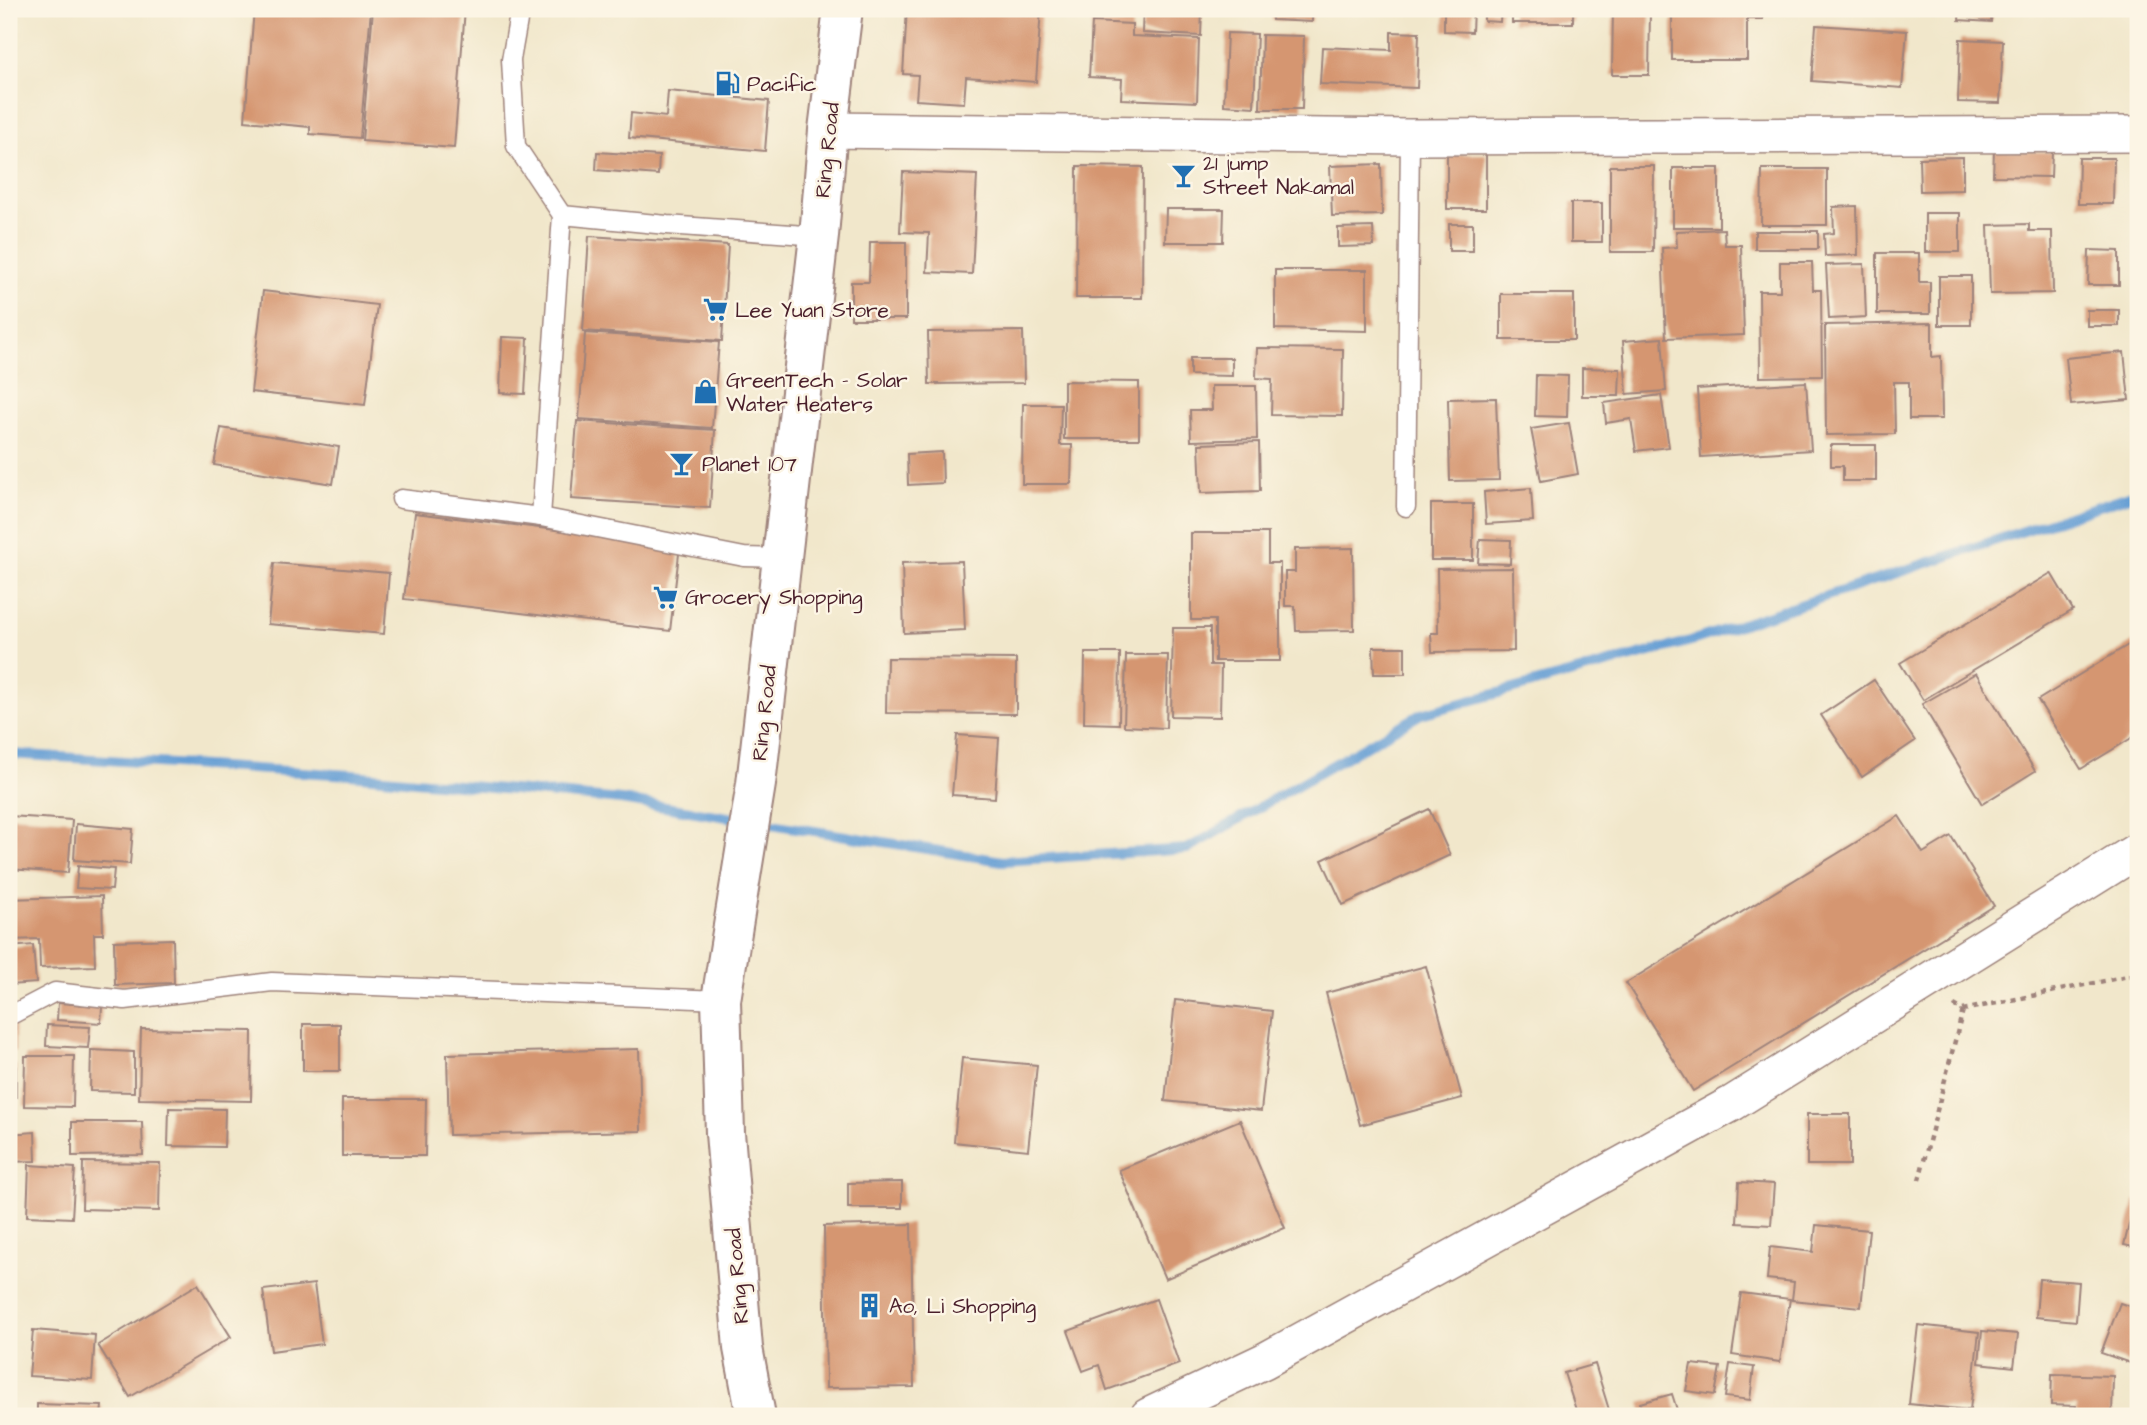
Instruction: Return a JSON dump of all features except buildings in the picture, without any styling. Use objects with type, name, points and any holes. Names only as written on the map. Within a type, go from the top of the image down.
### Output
[{"type":"main road","name":"Ring Road","points":[[755,1416],[743,1348],[725,1133],[721,1000],[756,784],[819,236],[842,9]]},
{"type":"street","points":[[828,130],[1410,137],[2138,134]]},
{"type":"street","points":[[1147,1416],[1264,1361],[1734,1103],[2138,850]]},
{"type":"lane","points":[[520,9],[511,60],[516,146],[562,215],[541,517]]},
{"type":"lane","points":[[1406,507],[1410,137]]},
{"type":"lane","points":[[562,215],[819,236]]},
{"type":"lane","points":[[401,499],[541,517],[744,557],[782,558]]},
{"type":"lane","points":[[9,1014],[55,992],[125,1000],[272,982],[721,1000]]},
{"type":"path","points":[[1921,984],[1963,1010],[2138,974]]},
{"type":"path","points":[[1919,1180],[1963,1010]]},
{"type":"waterway","points":[[9,754],[351,775],[621,800],[1002,861],[1187,849],[1421,714],[1691,641],[2138,493]]},
{"type":"place","name":"Pacific","points":[[727,84]]},
{"type":"place","name":"21 jump Street Nakamal","points":[[1183,175]]},
{"type":"place","name":"Lee Yuan Store","points":[[715,310]]},
{"type":"place","name":"GreenTech - Solar Water Heaters","points":[[706,392]]},
{"type":"place","name":"Planet 107","points":[[682,464]]},
{"type":"place","name":"Grocery Shopping","points":[[665,597]]},
{"type":"place","name":"Ao, Li Shopping","points":[[869,1306]]}]
